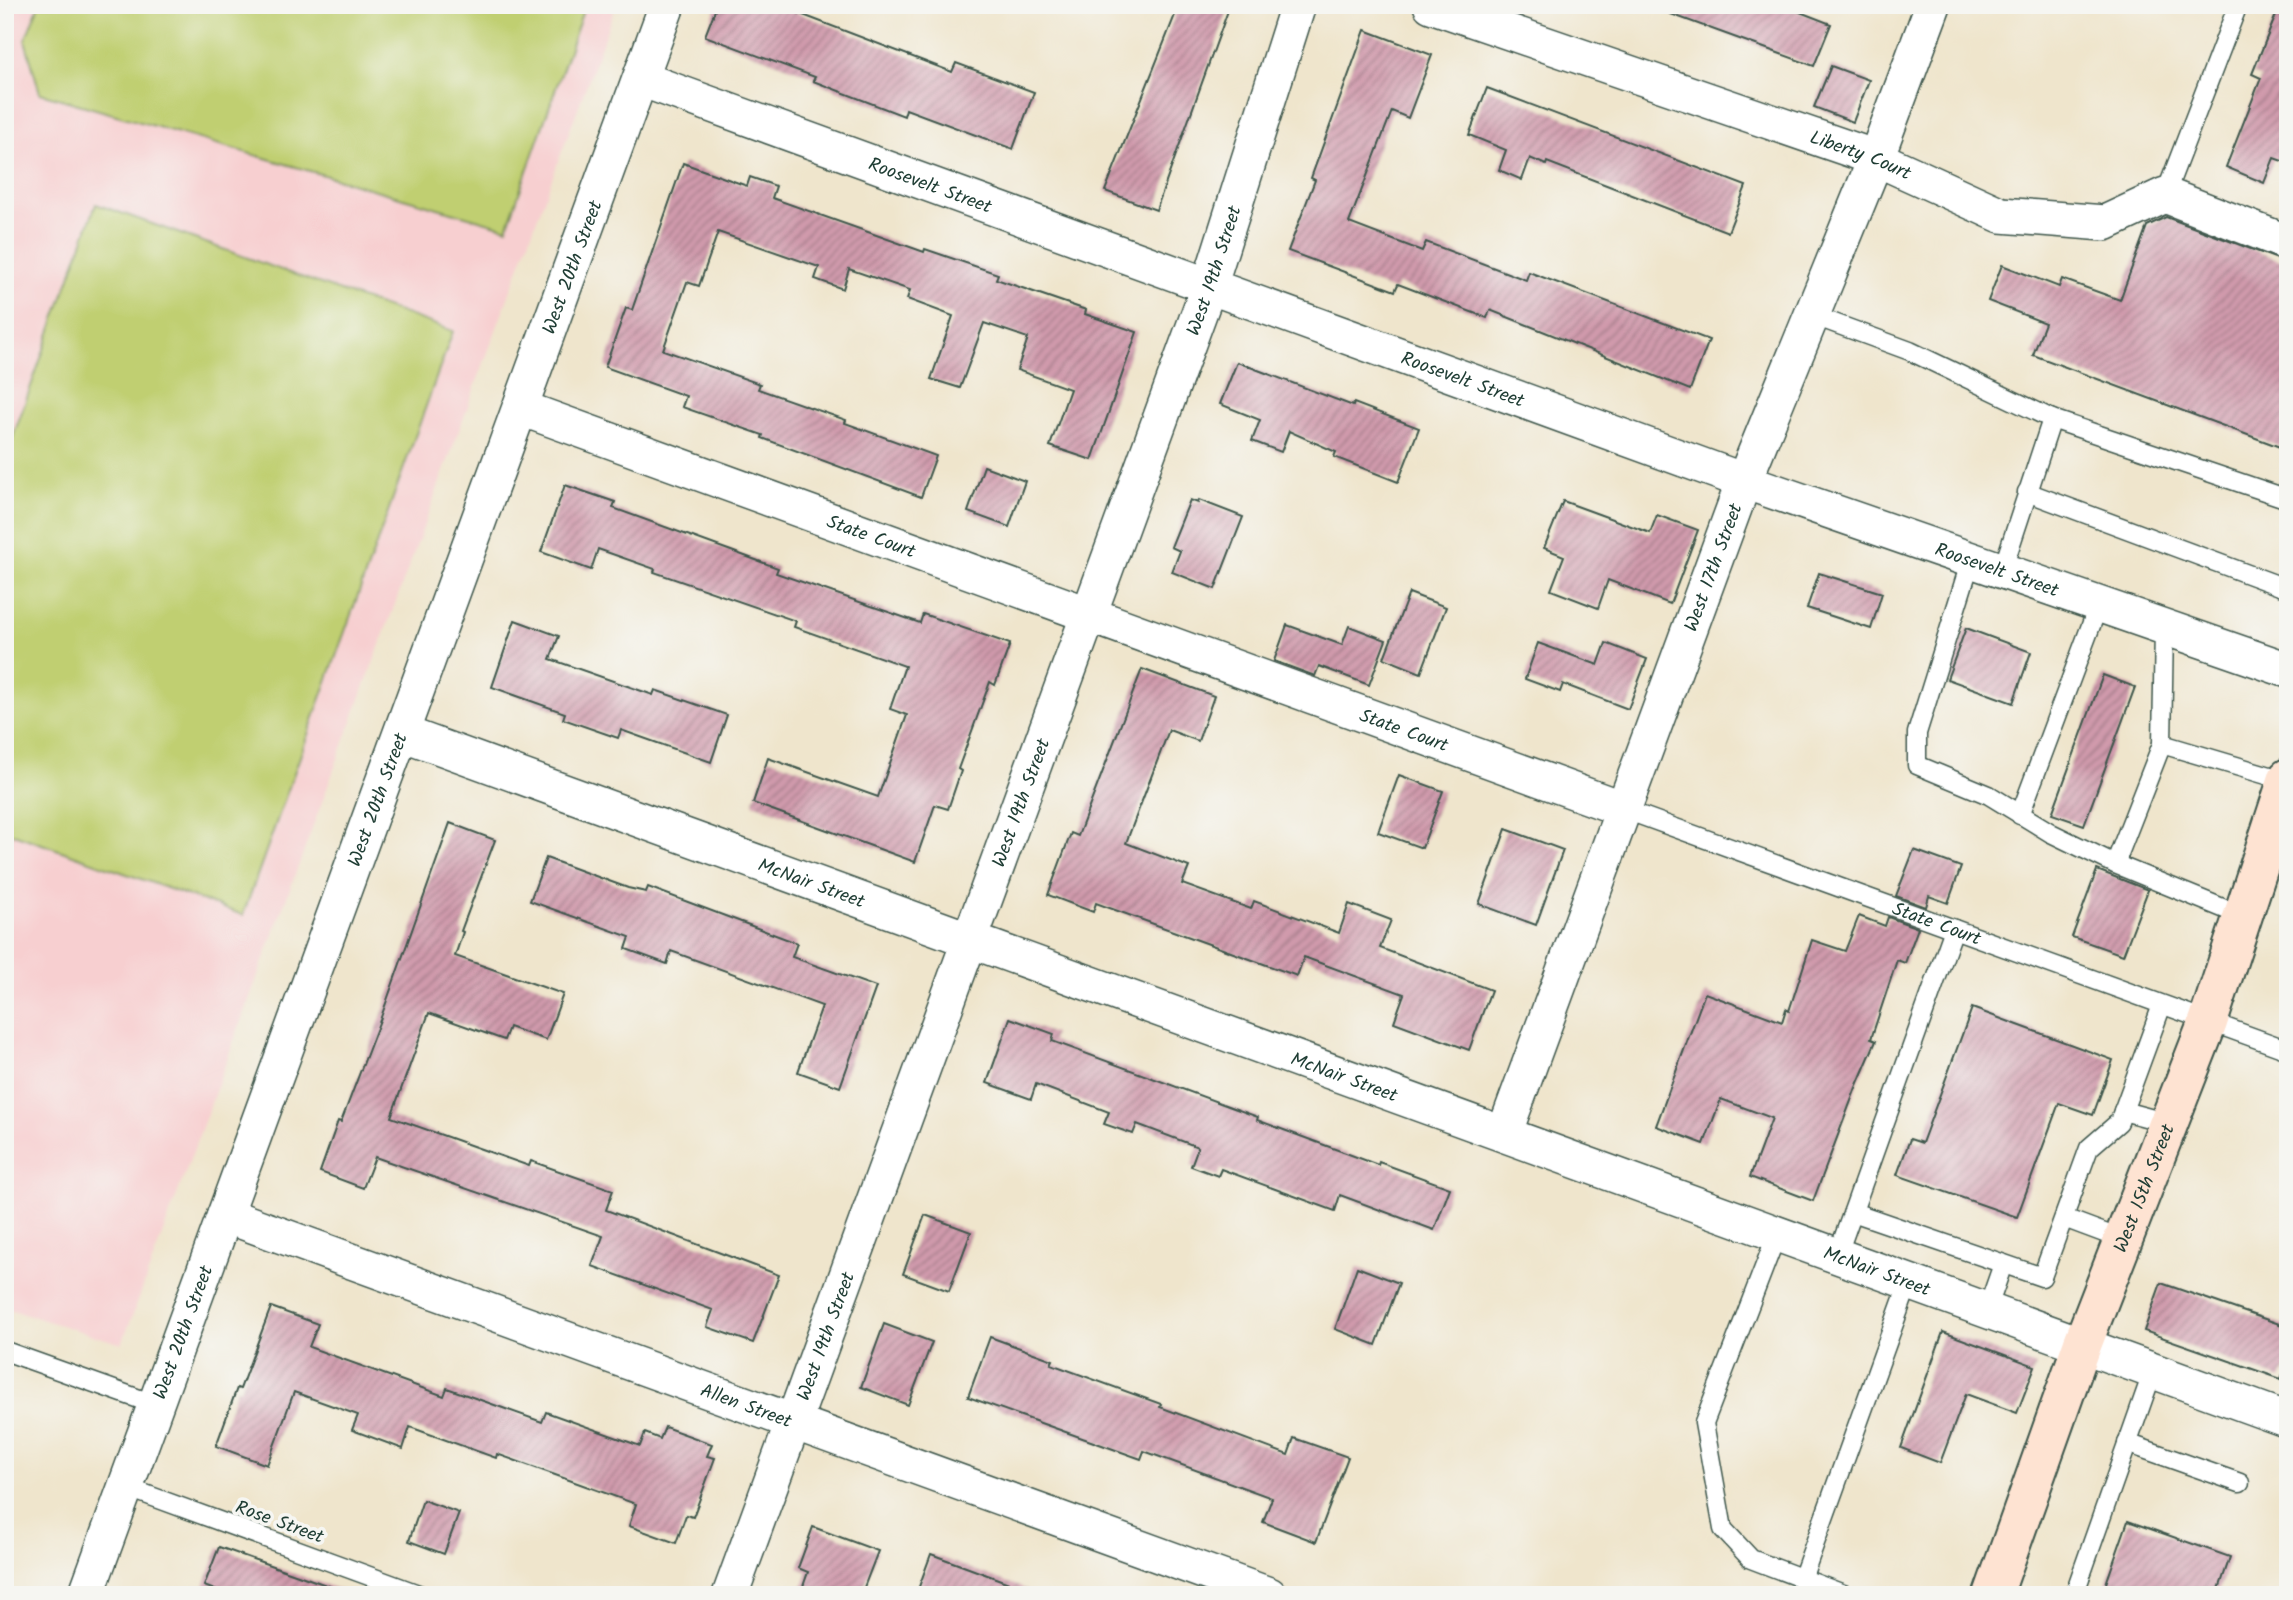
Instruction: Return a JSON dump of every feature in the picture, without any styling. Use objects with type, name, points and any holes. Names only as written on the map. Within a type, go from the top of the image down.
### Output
[{"type":"main road","name":"West 15th Street","points":[[1993,1595],[2082,1345],[2208,1022],[2287,779]]},
{"type":"street","name":"West 20th Street","points":[[86,1595],[667,5]]},
{"type":"street","name":"West 19th Street","points":[[730,1595],[1209,286],[1298,5]]},
{"type":"street","name":"Liberty Court","points":[[1431,5],[1876,158],[2001,215],[2105,223],[2165,195]]},
{"type":"street","name":"West 17th Street","points":[[1504,1134],[1744,481],[1876,158],[1933,5]]},
{"type":"street","name":"Roosevelt Street","points":[[641,79],[1744,481],[2288,670]]},
{"type":"street","points":[[2165,195],[2288,243]]},
{"type":"street","name":"State Court","points":[[521,408],[1623,809]]},
{"type":"street","name":"McNair Street","points":[[402,733],[2288,1420]]},
{"type":"street","name":"Allen Street","points":[[225,1215],[1269,1595]]},
{"type":"lane","points":[[2165,195],[2238,5]]},
{"type":"lane","points":[[1812,315],[1910,351],[2052,419],[2288,499]]},
{"type":"lane","points":[[2052,419],[2027,492],[1986,565],[1917,733],[1917,765],[1989,795],[2051,833],[2115,864],[2242,916]]},
{"type":"lane","points":[[2027,492],[2288,589]]},
{"type":"lane","points":[[2020,815],[2099,604]]},
{"type":"lane","points":[[2115,864],[2162,744],[2164,627]]},
{"type":"lane","points":[[2162,744],[2287,779]]},
{"type":"lane","name":"State Court","points":[[1623,809],[2288,1050]]},
{"type":"lane","points":[[1838,1256],[1954,929]]},
{"type":"lane","points":[[1853,1212],[2042,1277],[2089,1147],[2119,1122],[2162,1005]]},
{"type":"lane","points":[[2123,1111],[2168,1123]]},
{"type":"lane","points":[[2064,1218],[2123,1240]]},
{"type":"lane","points":[[1777,1234],[1704,1423],[1723,1529],[1751,1559],[1846,1595]]},
{"type":"lane","points":[[1987,1310],[2003,1264]]},
{"type":"lane","points":[[1802,1579],[1909,1282]]},
{"type":"lane","points":[[5,1351],[156,1405]]},
{"type":"lane","points":[[2074,1595],[2153,1371]]},
{"type":"lane","points":[[2127,1443],[2240,1483]]},
{"type":"lane","name":"Rose Street","points":[[126,1487],[421,1595]]},
{"type":"shaded area","points":[[5,5],[616,5],[122,1344],[5,1308]]},
{"type":"green space","points":[[39,5],[585,5],[507,228],[40,93],[25,40]]},
{"type":"green space","points":[[96,204],[453,331],[243,915],[5,831],[5,459]]},
{"type":"building","points":[[717,5],[777,5],[952,72],[956,63],[1034,92],[1013,149],[906,109],[904,116],[813,81],[815,77],[705,36]]},
{"type":"building","points":[[1179,5],[1230,5],[1156,210],[1105,191]]},
{"type":"building","points":[[1655,5],[1782,5],[1831,24],[1814,66],[1654,8]]},
{"type":"building","points":[[2280,5],[2288,5],[2288,163],[2274,158],[2264,183],[2226,167],[2261,78],[2252,74]]},
{"type":"building","points":[[1365,30],[1432,55],[1408,118],[1392,111],[1349,223],[1422,251],[1426,242],[1526,280],[1529,272],[1709,340],[1690,390],[1490,310],[1487,318],[1398,284],[1395,291],[1288,251],[1315,180],[1311,178]]},
{"type":"building","points":[[1831,66],[1869,80],[1853,122],[1814,107]]},
{"type":"building","points":[[1487,88],[1746,186],[1728,232],[1547,162],[1546,165],[1530,158],[1522,180],[1499,170],[1506,150],[1469,135]]},
{"type":"building","points":[[683,163],[747,186],[750,177],[776,186],[772,198],[924,252],[925,249],[998,274],[996,279],[1086,310],[1085,314],[1137,332],[1092,460],[1050,446],[1070,389],[1017,370],[1028,338],[984,323],[960,388],[931,379],[953,316],[907,299],[910,290],[849,269],[843,289],[815,279],[819,267],[718,232],[699,286],[687,282],[663,350],[760,384],[758,389],[936,456],[921,497],[762,438],[763,435],[682,407],[686,396],[605,367],[626,308],[632,310]]},
{"type":"building","points":[[2166,217],[2288,263],[2288,450],[2033,355],[2045,323],[1988,301],[2002,265],[2059,287],[2062,279],[2120,300],[2147,226]]},
{"type":"building","points":[[1237,362],[1419,428],[1398,482],[1334,457],[1336,452],[1289,431],[1281,452],[1252,441],[1260,420],[1220,404]]},
{"type":"building","points":[[984,466],[1025,481],[1009,527],[968,512]]},
{"type":"building","points":[[565,485],[615,502],[613,508],[778,568],[776,573],[920,623],[923,614],[1010,644],[995,685],[990,682],[958,769],[961,771],[948,809],[935,805],[915,862],[753,803],[768,758],[878,797],[907,715],[890,709],[905,666],[794,627],[796,621],[654,572],[655,569],[598,549],[591,570],[541,552]]},
{"type":"building","points":[[1190,500],[1198,503],[1199,500],[1243,517],[1215,589],[1172,572],[1180,551],[1171,547]]},
{"type":"building","points":[[1563,501],[1650,533],[1657,515],[1698,530],[1670,604],[1608,580],[1598,608],[1551,590],[1564,556],[1544,548]]},
{"type":"building","points":[[1819,573],[1882,593],[1871,629],[1807,608]]},
{"type":"building","points":[[1409,593],[1446,607],[1421,673],[1384,658]]},
{"type":"building","points":[[515,620],[559,636],[550,659],[653,695],[655,690],[727,715],[711,762],[621,730],[618,738],[563,719],[565,713],[492,687]]},
{"type":"building","points":[[1287,625],[1342,645],[1349,626],[1386,640],[1369,685],[1319,666],[1315,676],[1274,661]]},
{"type":"building","points":[[1966,628],[2031,652],[2013,703],[1947,679]]},
{"type":"building","points":[[1538,643],[1598,665],[1606,643],[1647,659],[1628,709],[1563,684],[1560,692],[1525,679]]},
{"type":"building","points":[[1142,669],[1214,696],[1198,741],[1169,730],[1126,843],[1189,867],[1182,884],[1251,909],[1254,901],[1339,933],[1349,904],[1391,920],[1380,948],[1491,990],[1469,1050],[1394,1022],[1404,994],[1304,957],[1297,976],[1096,903],[1093,912],[1048,895],[1071,833],[1078,836]]},
{"type":"building","points":[[2103,675],[2135,687],[2084,825],[2052,814]]},
{"type":"building","points":[[1399,775],[1443,791],[1422,848],[1378,832]]},
{"type":"building","points":[[450,823],[495,840],[461,931],[463,932],[455,956],[563,994],[546,1040],[509,1027],[504,1040],[429,1013],[391,1117],[529,1166],[531,1161],[613,1190],[606,1210],[779,1275],[753,1343],[707,1327],[713,1310],[592,1266],[603,1236],[375,1157],[363,1188],[320,1172],[380,1020]]},
{"type":"building","points":[[1506,829],[1563,850],[1536,925],[1479,904]]},
{"type":"building","points":[[1914,850],[1961,867],[1948,903],[1929,896],[1926,907],[1896,896]]},
{"type":"building","points":[[546,858],[628,888],[646,892],[648,887],[797,943],[792,957],[876,987],[840,1087],[798,1072],[822,1006],[671,951],[667,964],[626,949],[630,937],[530,901]]},
{"type":"building","points":[[2097,870],[2148,890],[2123,955],[2072,937]]},
{"type":"building","points":[[1859,916],[1885,926],[1888,917],[1918,928],[1905,963],[1897,960],[1871,1039],[1876,1041],[1813,1201],[1750,1177],[1772,1118],[1721,1099],[1704,1144],[1656,1126],[1705,993],[1782,1022],[1786,1009],[1789,1011],[1812,940],[1845,951]]},
{"type":"building","points":[[1972,1008],[2113,1060],[2093,1115],[2059,1103],[2017,1217],[1897,1175],[1910,1139],[1922,1143]]},
{"type":"building","points":[[1010,1018],[1054,1034],[1052,1041],[1258,1117],[1257,1120],[1378,1165],[1379,1162],[1450,1188],[1434,1230],[1340,1195],[1335,1211],[1221,1169],[1218,1176],[1191,1166],[1198,1147],[1137,1124],[1133,1134],[1104,1124],[1109,1112],[1036,1084],[1031,1099],[987,1083]]},
{"type":"building","points":[[925,1215],[971,1232],[949,1291],[903,1274]]},
{"type":"building","points":[[1357,1267],[1399,1283],[1376,1345],[1335,1329]]},
{"type":"building","points":[[2161,1283],[2288,1327],[2288,1362],[2281,1379],[2144,1331]]},
{"type":"building","points":[[271,1307],[318,1324],[309,1347],[444,1396],[447,1388],[542,1422],[546,1412],[640,1446],[645,1433],[660,1439],[665,1427],[712,1444],[707,1456],[715,1458],[693,1517],[686,1515],[676,1543],[629,1526],[636,1504],[497,1454],[496,1458],[410,1427],[403,1449],[352,1430],[358,1415],[294,1392],[267,1465],[216,1446]]},
{"type":"building","points":[[884,1324],[932,1342],[908,1405],[861,1387]]},
{"type":"building","points":[[1943,1332],[2035,1366],[2017,1413],[1966,1394],[1940,1463],[1901,1448]]},
{"type":"building","points":[[990,1337],[1053,1360],[1051,1364],[1288,1455],[1294,1438],[1348,1457],[1316,1542],[1263,1522],[1272,1498],[1144,1451],[1141,1459],[968,1397]]},
{"type":"building","points":[[423,1500],[459,1513],[444,1554],[409,1541]]},
{"type":"building","points":[[2128,1521],[2230,1557],[2217,1595],[2102,1595]]},
{"type":"building","points":[[813,1527],[878,1551],[861,1595],[800,1595],[808,1572],[798,1568]]},
{"type":"building","points":[[219,1547],[346,1592],[346,1595],[228,1595],[204,1586]]},
{"type":"building","points":[[931,1554],[1033,1592],[1032,1595],[916,1595]]}]
